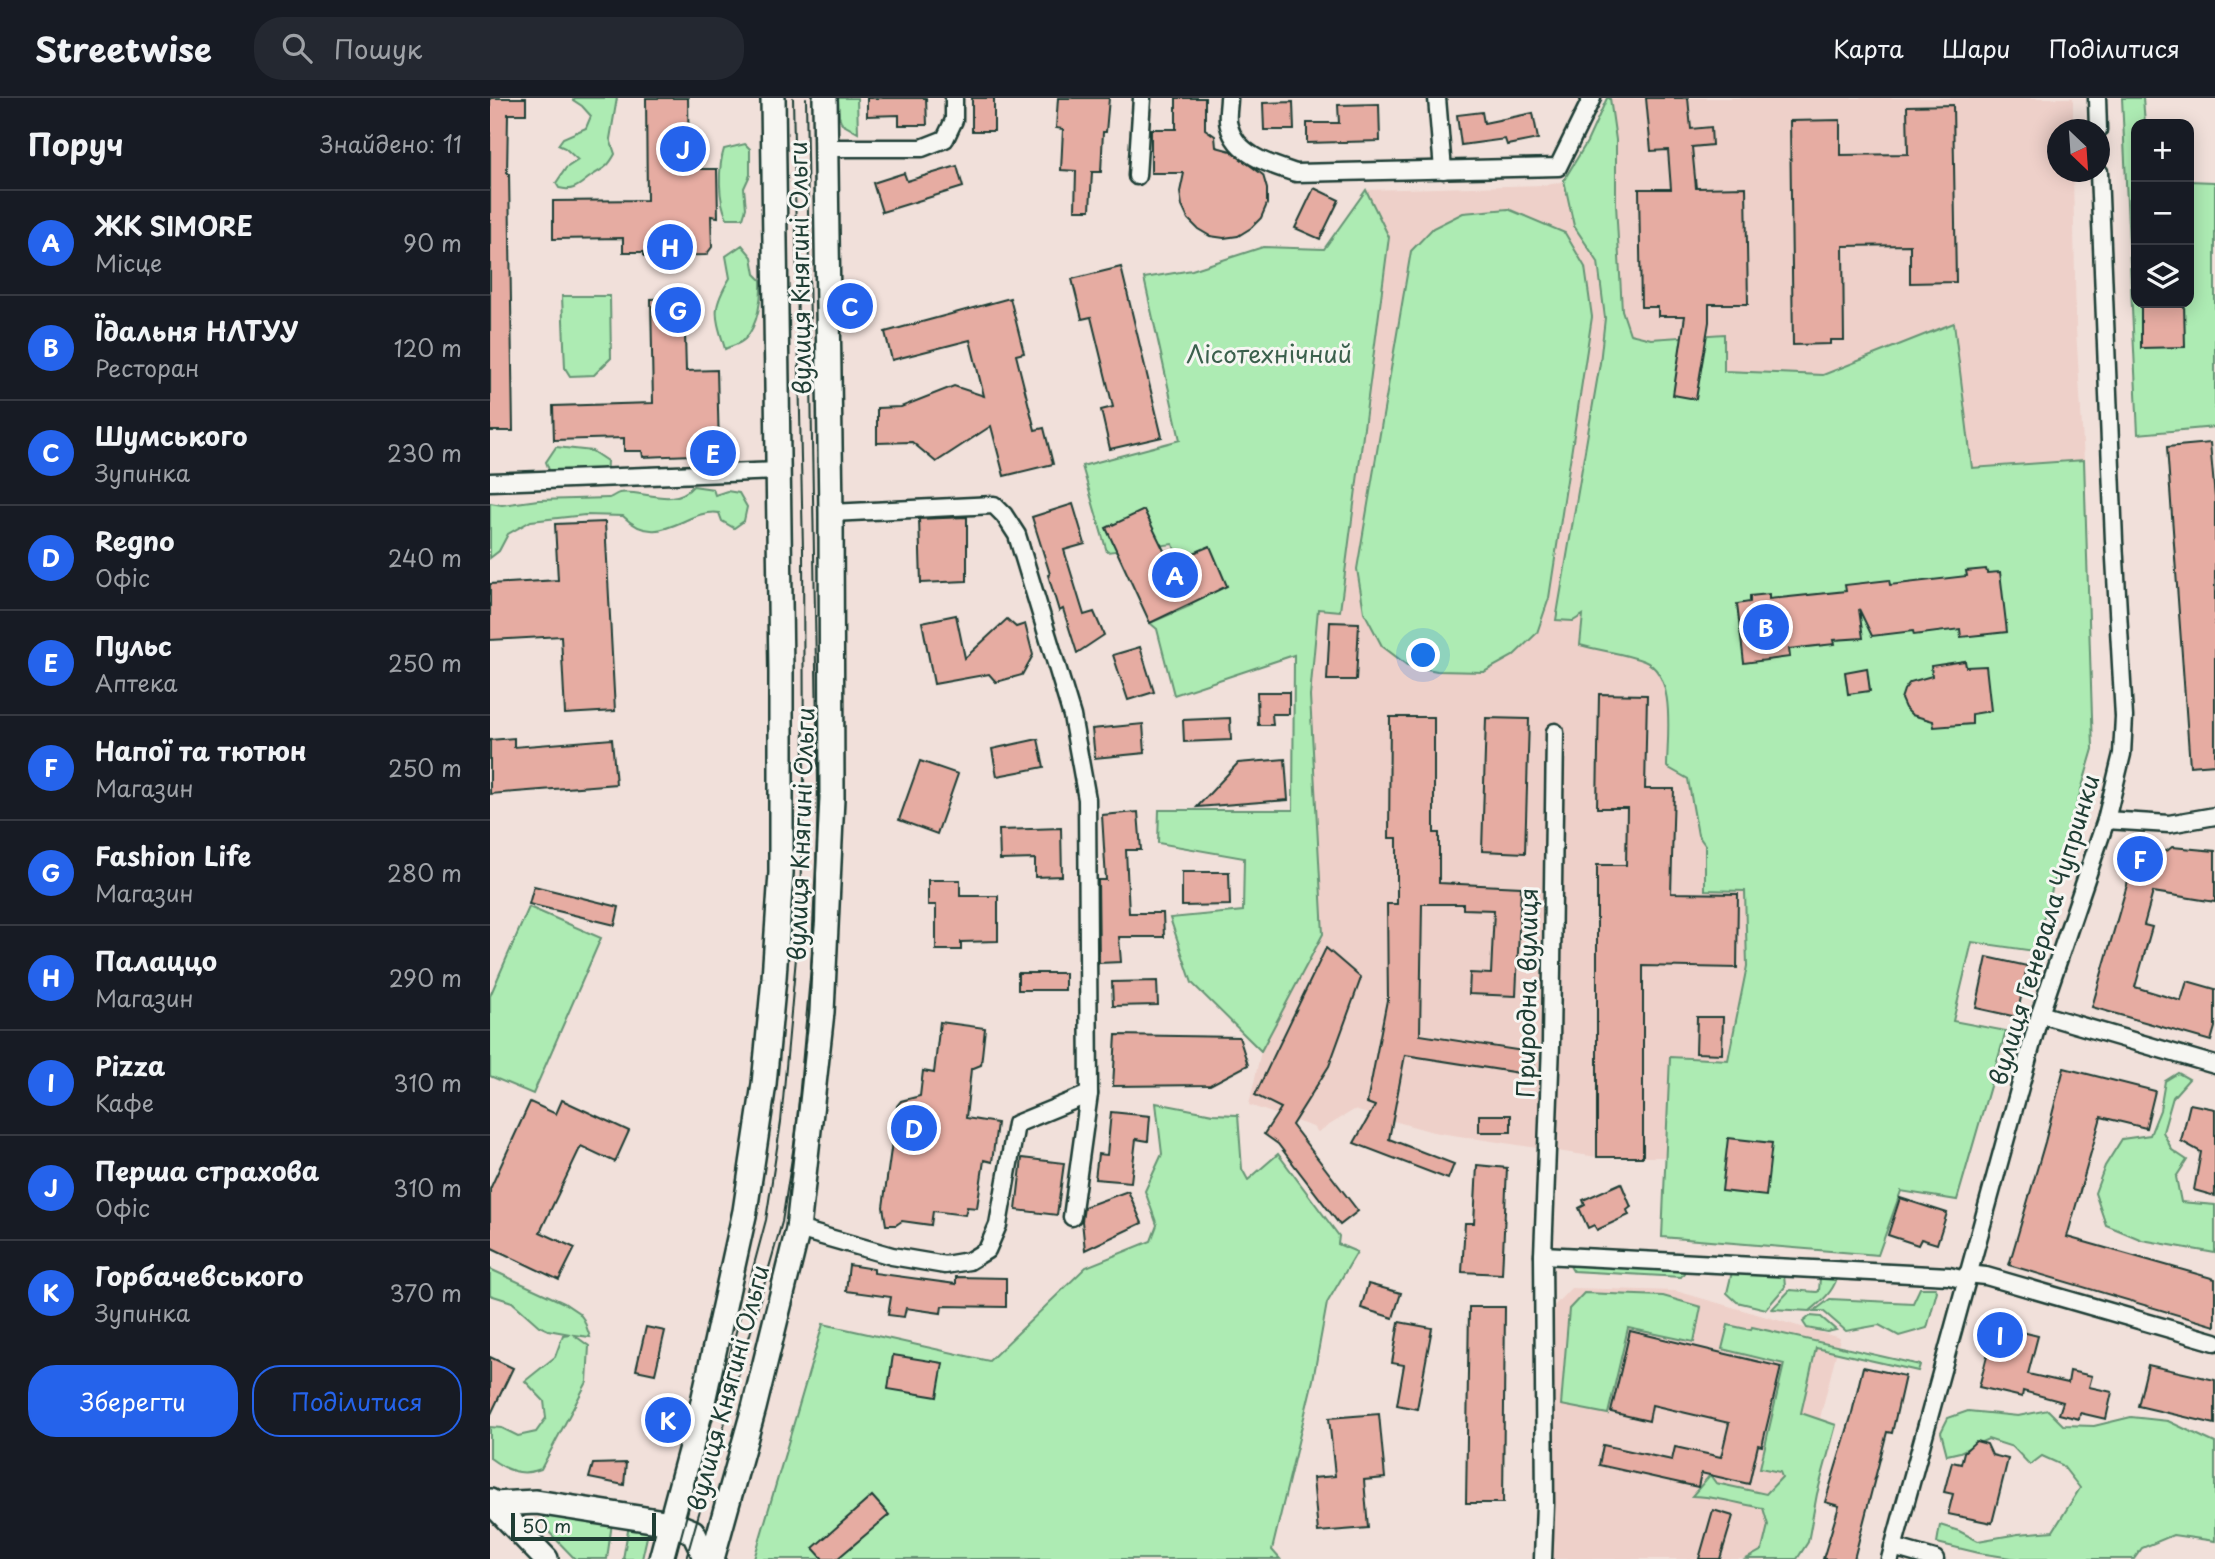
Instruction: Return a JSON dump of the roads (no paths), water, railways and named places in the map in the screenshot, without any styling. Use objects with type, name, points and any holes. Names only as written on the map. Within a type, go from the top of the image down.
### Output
[{"type":"main road","name":"вулиця Княгині Ольги","points":[[661,1559],[702,1406],[746,1211],[764,1084],[774,978],[780,873],[779,471],[773,98]]},
{"type":"main road","name":"вулиця Княгині Ольги","points":[[712,1559],[754,1408],[798,1229],[822,1012],[832,797],[825,98]]},
{"type":"main road","points":[[491,1503],[536,1502],[671,1523],[693,1532],[706,1559]]},
{"type":"main road","points":[[491,1503],[546,1559]]},
{"type":"street","points":[[825,148],[922,148],[946,139],[954,120],[954,98]]},
{"type":"street","points":[[1137,176],[1142,98]]},
{"type":"street","points":[[1229,98],[1227,123],[1242,149],[1260,160],[1296,173],[1558,167],[1592,98]]},
{"type":"street","points":[[1437,98],[1443,170]]},
{"type":"street","points":[[2097,98],[2098,119]]},
{"type":"street","name":"вулиця Генерала Чупринки","points":[[1891,1553],[2039,1014],[2106,820],[2122,754],[2124,717],[2099,182]]},
{"type":"street","points":[[490,482],[779,471]]},
{"type":"street","points":[[831,513],[994,505],[1017,535],[1072,716],[1087,799],[1089,1094],[1073,1217]]},
{"type":"street","name":"Природна вулиця","points":[[1542,1559],[1545,1504],[1543,1255],[1550,1044],[1555,732]]},
{"type":"street","points":[[2106,820],[2169,824],[2215,817]]},
{"type":"street","points":[[2039,1014],[2215,1065]]},
{"type":"street","points":[[798,1229],[892,1256],[945,1265],[969,1261],[987,1250],[998,1225],[1016,1124],[1089,1094]]},
{"type":"street","points":[[1543,1255],[1986,1276],[2215,1342]]},
{"type":"street","points":[[1891,1553],[1935,1559]]},
{"type":"tram line","points":[[675,1559],[766,1220],[781,1122],[799,925],[804,779],[803,549],[793,98]]},
{"type":"tram line","points":[[686,1559],[782,1222],[796,1132],[815,922],[818,782],[806,98]]},
{"type":"place","name":"Перша страхова","points":[[683,149]]},
{"type":"place","name":"Палаццо","points":[[670,247]]},
{"type":"place","name":"Шумського","points":[[850,306]]},
{"type":"place","name":"Fashion Life","points":[[678,310]]},
{"type":"place","name":"Пульс","points":[[713,453]]},
{"type":"place","name":"ЖК SIMORE","points":[[1175,575]]},
{"type":"place","name":"Їдальня НЛТУУ","points":[[1766,627]]},
{"type":"place","name":"Напої та тютюн","points":[[2140,859]]},
{"type":"place","name":"Regno","points":[[914,1128]]},
{"type":"place","name":"Pizza","points":[[2000,1335]]},
{"type":"place","name":"Горбачевського","points":[[668,1420]]},
{"type":"park label","name":"Лісотехнічний","points":[[1269,355]]}]
